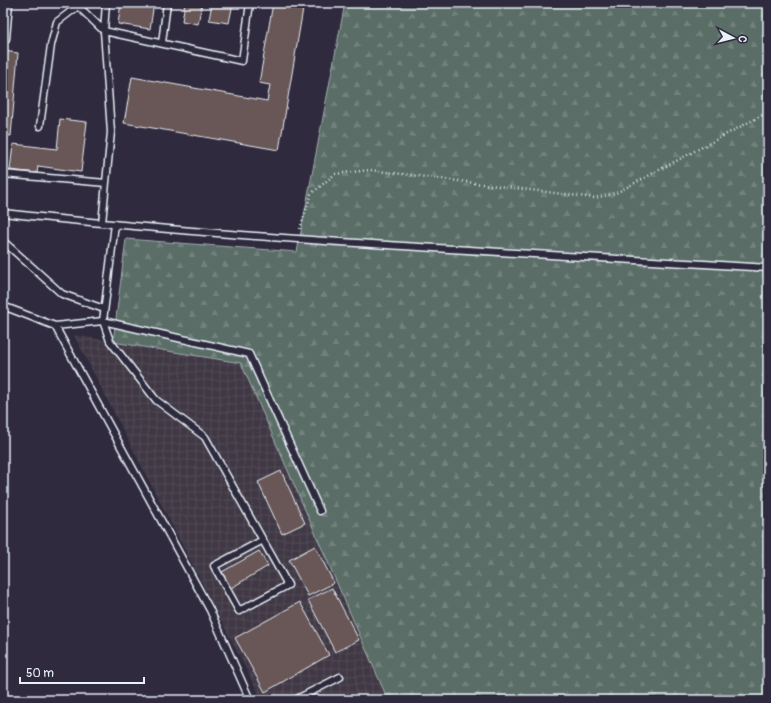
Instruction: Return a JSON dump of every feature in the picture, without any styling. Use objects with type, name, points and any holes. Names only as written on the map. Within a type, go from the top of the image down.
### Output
[{"type":"lane","points":[[3,41],[6,39],[9,3]]},
{"type":"lane","points":[[102,223],[111,132],[104,31],[106,3]]},
{"type":"lane","points":[[162,43],[167,3]]},
{"type":"lane","points":[[40,126],[51,45],[57,22],[76,4],[104,31],[242,61],[250,3]]},
{"type":"lane","points":[[3,174],[106,183]]},
{"type":"lane","points":[[3,213],[102,223],[296,239],[768,268]]},
{"type":"lane","points":[[115,224],[102,321],[110,341],[156,400],[205,437],[263,540],[288,585],[239,611],[214,566],[263,540]]},
{"type":"lane","points":[[3,241],[62,294],[104,309]]},
{"type":"lane","points":[[3,306],[55,326],[102,321],[249,354],[320,511]]},
{"type":"lane","points":[[55,326],[210,610],[250,700]]},
{"type":"lane","points":[[295,700],[340,677]]},
{"type":"path","points":[[296,239],[311,194],[335,174],[370,170],[595,198],[616,192],[768,112]]},
{"type":"shaded area","points":[[74,335],[241,363],[388,700],[262,700]]},
{"type":"green space","points":[[345,3],[768,3],[768,700],[388,700],[241,363],[113,342],[126,239],[297,252]]},
{"type":"building","points":[[121,3],[154,3],[150,29],[118,24]]},
{"type":"building","points":[[185,3],[202,3],[198,24],[182,21]]},
{"type":"building","points":[[212,3],[233,3],[229,23],[209,20]]},
{"type":"building","points":[[273,3],[304,3],[279,150],[124,123],[132,77],[267,101],[270,85],[259,83]]},
{"type":"building","points":[[3,51],[18,53],[11,136],[3,135]]},
{"type":"building","points":[[60,119],[87,122],[81,172],[38,166],[37,173],[10,170],[13,144],[57,149]]},
{"type":"building","points":[[281,471],[305,523],[282,534],[258,482]]},
{"type":"building","points":[[315,546],[334,583],[308,596],[289,560]]},
{"type":"building","points":[[259,551],[268,566],[231,588],[222,572]]},
{"type":"building","points":[[332,588],[359,640],[335,652],[308,600]]},
{"type":"building","points":[[300,602],[329,655],[265,692],[235,638]]}]
